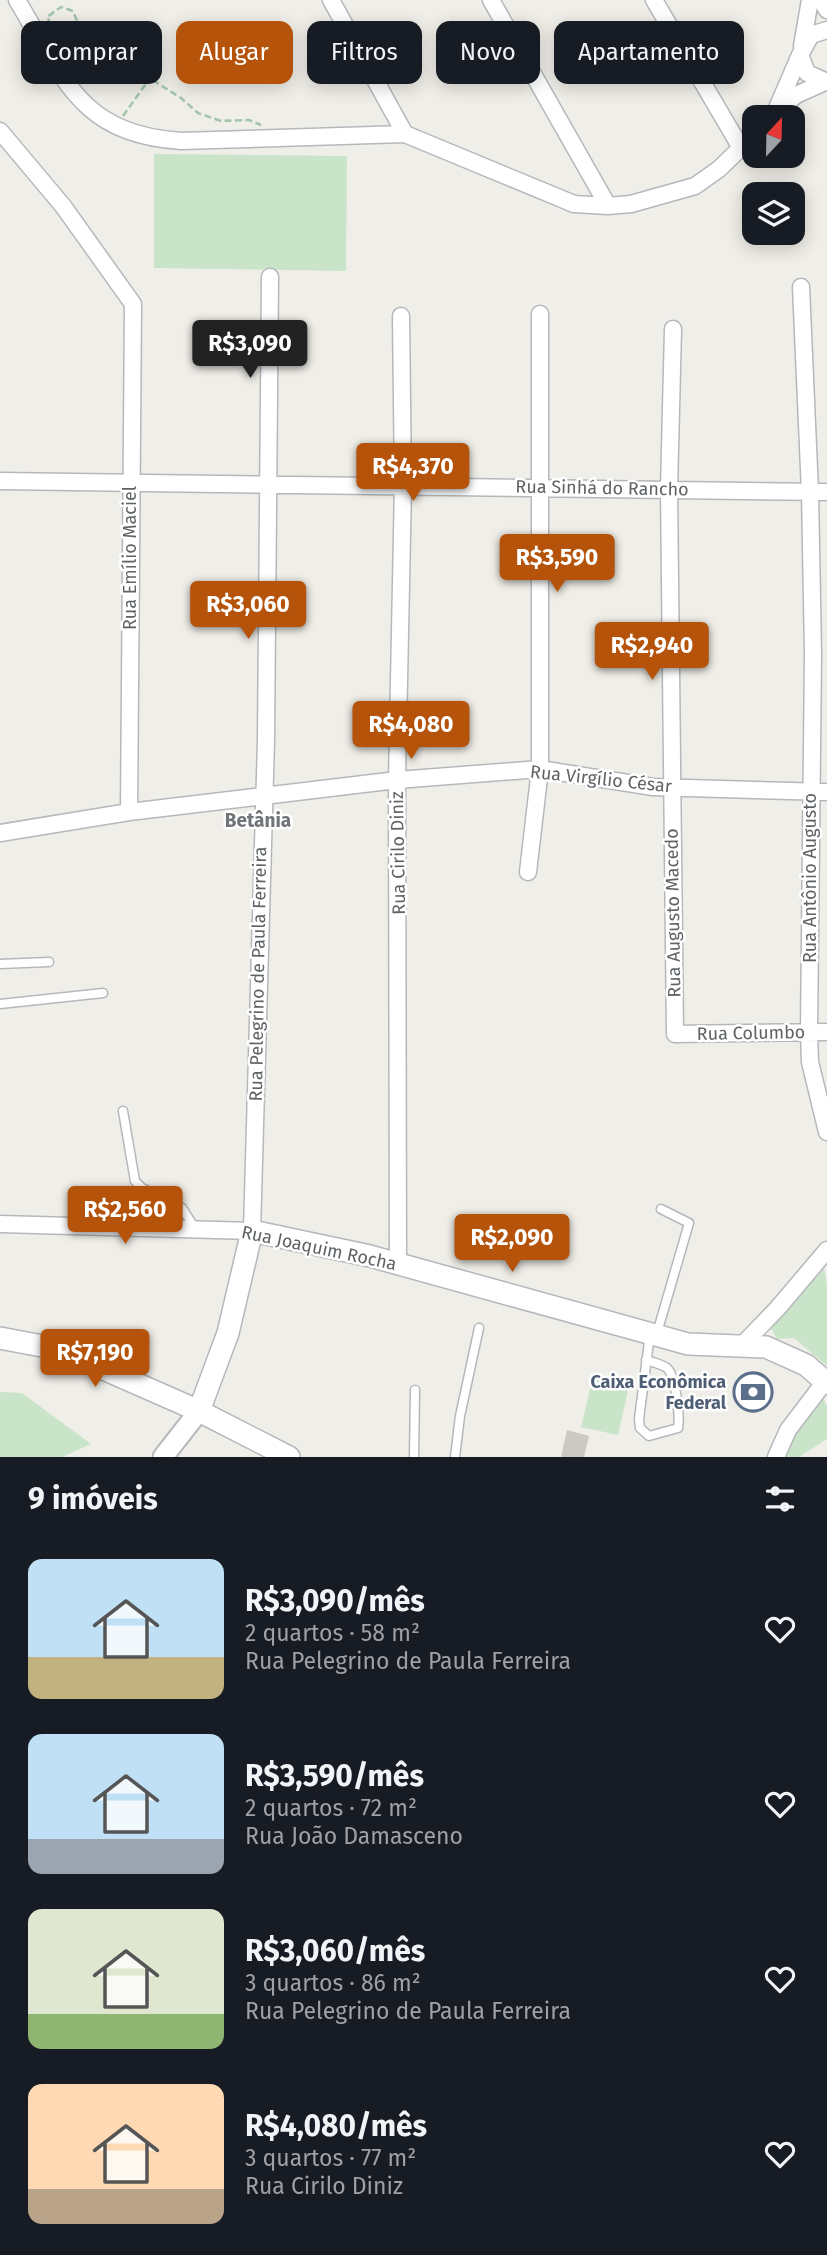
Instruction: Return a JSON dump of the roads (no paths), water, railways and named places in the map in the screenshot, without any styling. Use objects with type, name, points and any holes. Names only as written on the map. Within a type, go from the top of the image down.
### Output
[{"type":"main road","name":"Rua Joaquim Rocha","points":[[252,1231],[398,1264],[688,1344],[766,1347],[806,1365],[826,1382]]},
{"type":"main road","name":"Rua Pelegrino de Paula Ferreira","points":[[199,1411],[228,1333],[252,1231]]},
{"type":"main road","points":[[0,1338],[58,1349],[199,1411],[289,1457]]},
{"type":"street","points":[[18,0],[84,106],[115,127],[130,133],[167,141],[405,134],[574,204],[608,206],[631,204],[695,186],[741,148],[654,0]]},
{"type":"street","points":[[331,0],[405,134]]},
{"type":"street","points":[[491,0],[608,206]]},
{"type":"street","points":[[810,0],[801,51],[807,73],[826,82]]},
{"type":"street","points":[[821,0],[827,10]]},
{"type":"street","points":[[778,105],[801,51],[811,35],[827,30]]},
{"type":"street","points":[[785,105],[796,95],[826,82]]},
{"type":"street","name":"Rua Emílio Maciel","points":[[0,131],[63,206],[133,304],[130,813]]},
{"type":"street","name":"Rua Pelegrino de Paula Ferreira","points":[[252,1231],[262,799],[266,740],[270,276]]},
{"type":"street","name":"Rua Antônio Augusto","points":[[801,287],[819,492],[820,654],[810,792],[809,1031],[810,1062],[827,1132]]},
{"type":"street","points":[[528,872],[540,769],[540,314]]},
{"type":"street","name":"Rua Cirilo Diniz","points":[[398,1264],[397,780],[403,485],[401,316]]},
{"type":"street","name":"Rua Augusto Macedo","points":[[673,329],[669,489],[676,1034]]},
{"type":"street","name":"Rua Sinhá do Rancho","points":[[0,481],[538,486],[819,492]]},
{"type":"street","name":"Rua Virgílio César","points":[[0,833],[130,813],[262,799],[397,780],[540,769],[671,788],[827,792]]},
{"type":"street","name":"Rua Columbo","points":[[676,1034],[827,1032]]},
{"type":"street","name":"Rua Joaquim Rocha","points":[[0,1224],[252,1231]]},
{"type":"street","points":[[742,1345],[827,1250]]},
{"type":"street","points":[[762,1325],[766,1347]]},
{"type":"street","points":[[776,1457],[788,1430],[826,1382]]},
{"type":"street","points":[[163,1457],[199,1411]]},
{"type":"lane","points":[[0,964],[49,962]]},
{"type":"lane","points":[[0,1004],[103,993]]},
{"type":"lane","points":[[122,1111],[135,1181],[142,1188],[182,1208],[196,1230]]},
{"type":"lane","points":[[646,1360],[664,1366],[672,1374],[680,1416],[678,1429],[674,1432],[649,1436],[640,1428],[646,1360],[689,1223],[661,1209]]},
{"type":"lane","points":[[455,1457],[460,1416],[479,1328]]},
{"type":"lane","points":[[414,1457],[415,1390]]},
{"type":"place","name":"Caixa Econômica Federal","points":[[753,1392]]},
{"type":"district","name":"Betânia","points":[[258,820]]}]
